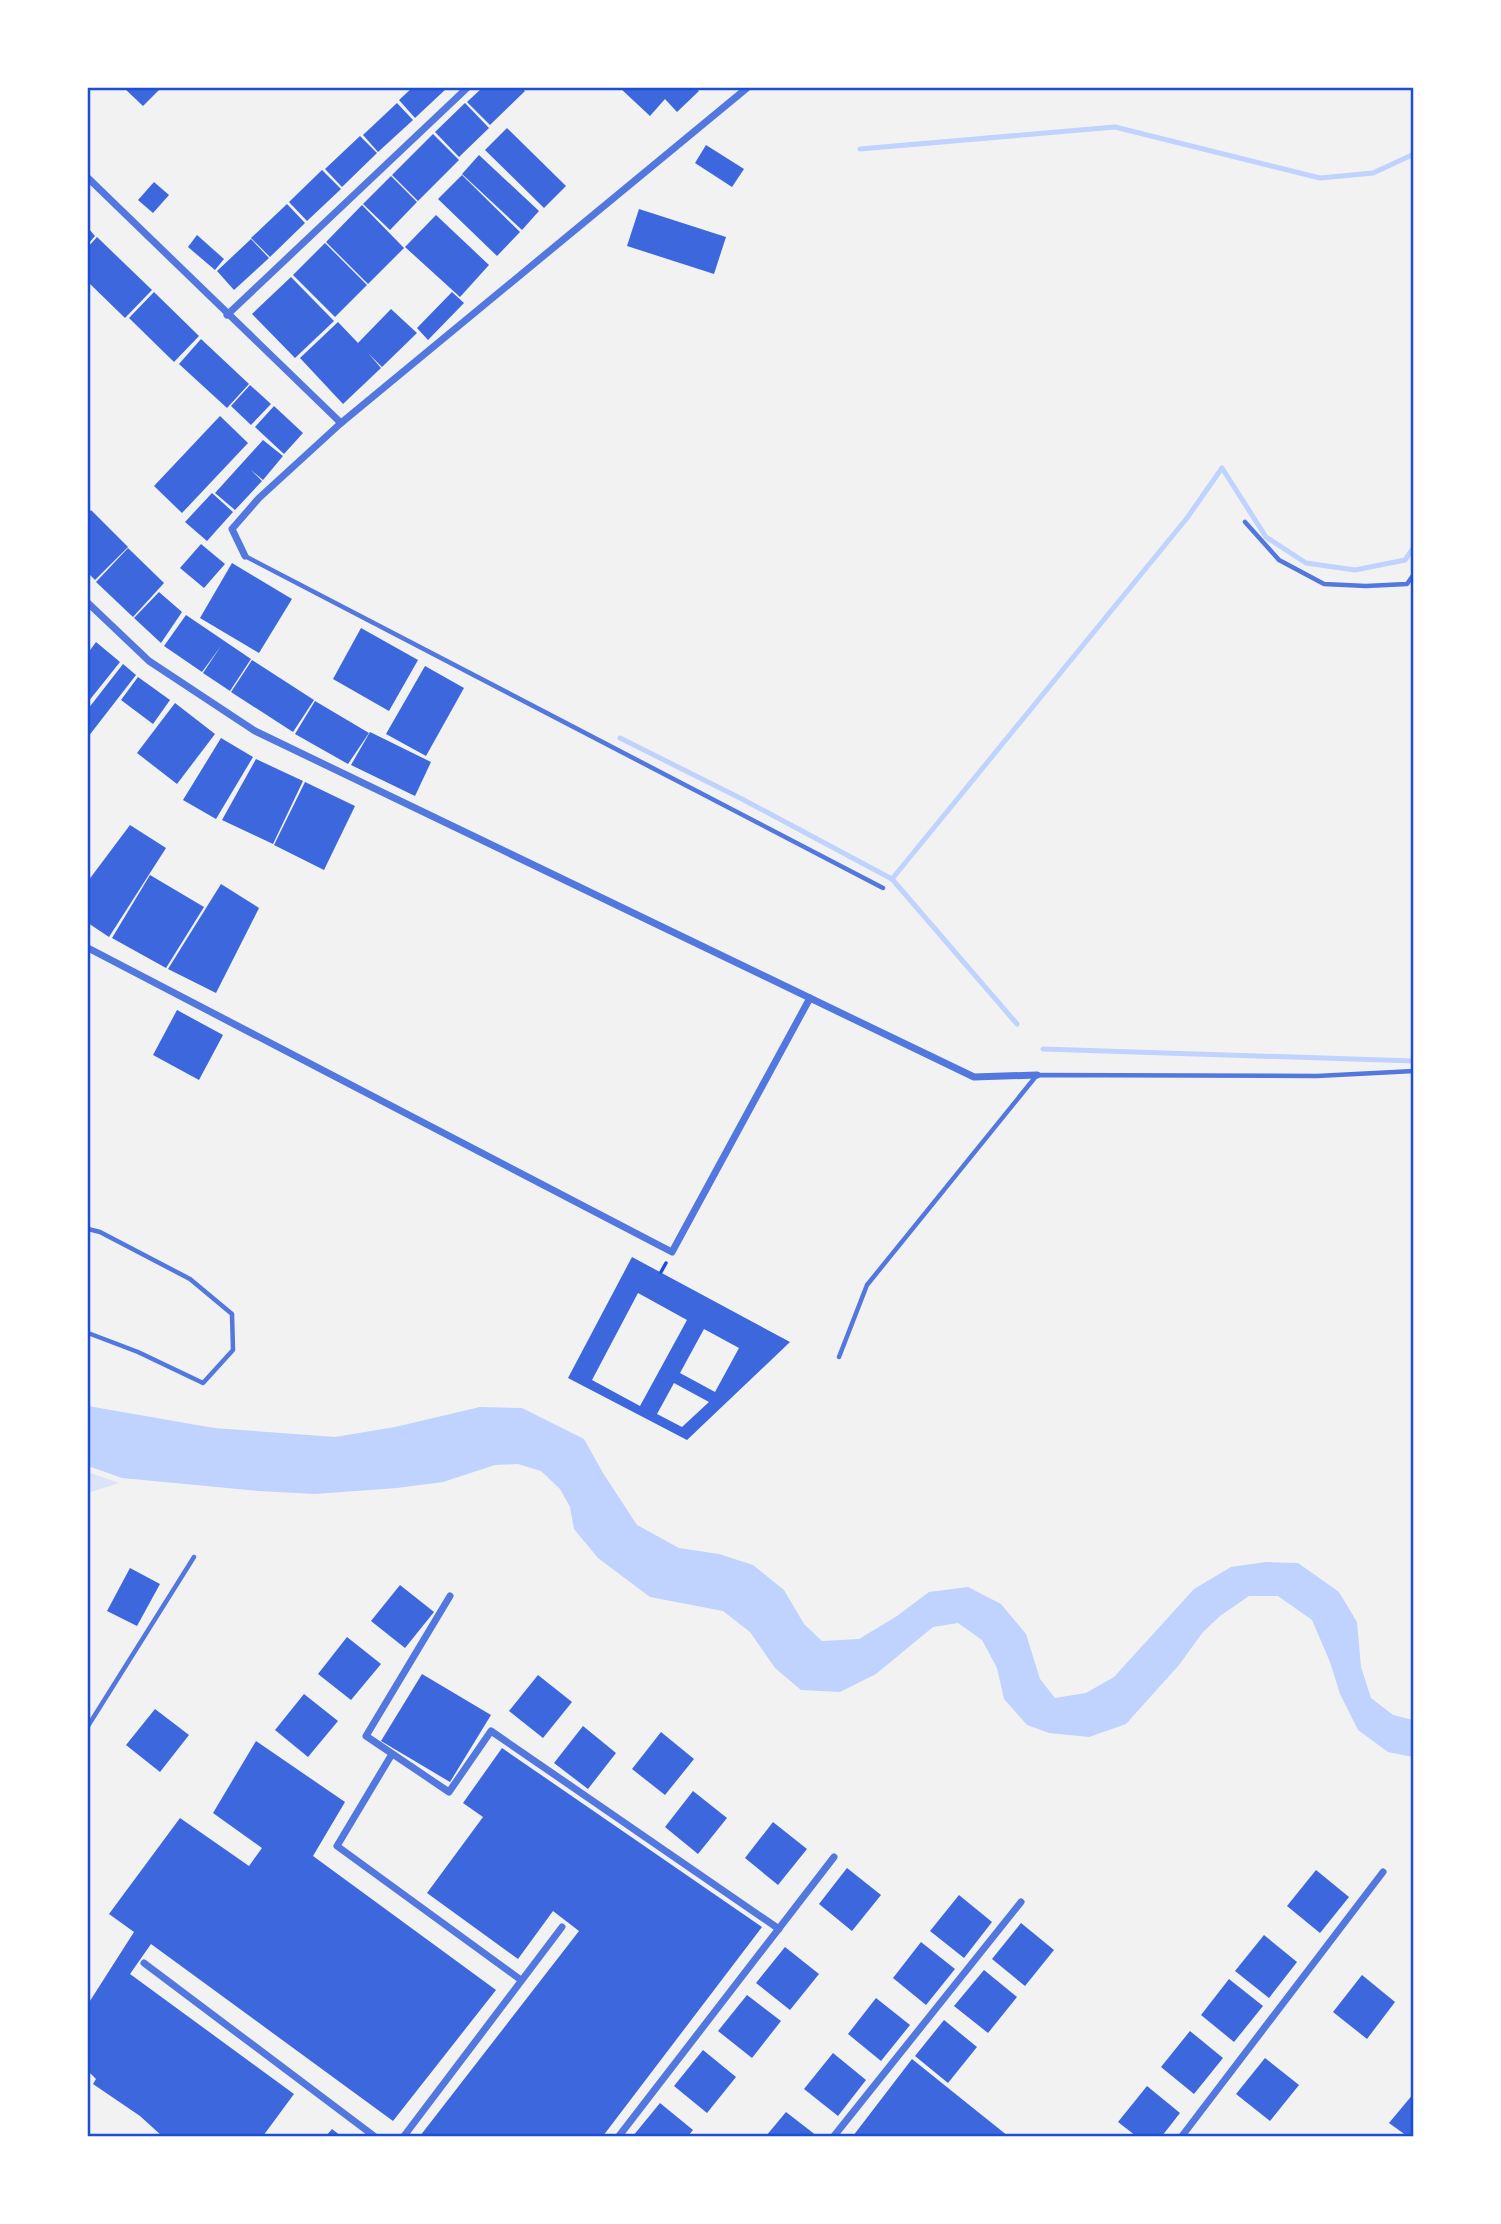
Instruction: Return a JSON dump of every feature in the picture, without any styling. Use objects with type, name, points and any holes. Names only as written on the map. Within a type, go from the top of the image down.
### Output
[{"type":"street","points":[[227,315],[467,88]]},
{"type":"street","points":[[245,555],[232,528],[259,498],[341,424],[747,88]]},
{"type":"street","points":[[88,178],[341,424]]},
{"type":"street","points":[[88,603],[149,662],[255,731],[974,1077],[1037,1075]]},
{"type":"street","points":[[88,948],[672,1252],[810,998]]},
{"type":"street","points":[[450,1596],[366,1737],[450,1792],[491,1731],[779,1929]]},
{"type":"street","points":[[392,1754],[337,1846],[521,1980]]},
{"type":"street","points":[[619,2137],[834,1857]]},
{"type":"street","points":[[1182,2137],[1383,1872]]},
{"type":"street","points":[[834,2137],[1021,1902]]},
{"type":"street","points":[[404,2137],[562,1927]]},
{"type":"street","points":[[144,1963],[373,2137]]},
{"type":"lane","points":[[1245,522],[1279,561],[1324,583],[1366,586],[1407,584],[1413,574]]},
{"type":"lane","points":[[245,555],[883,888]]},
{"type":"lane","points":[[839,1357],[867,1285],[1037,1075],[1317,1076],[1413,1071]]},
{"type":"lane","points":[[88,1228],[190,1279],[233,1314],[233,1350],[203,1383],[138,1352],[88,1333]]},
{"type":"lane","points":[[88,1726],[194,1557]]},
{"type":"shaded area","points":[[88,1472],[119,1483],[88,1493]]},
{"type":"water","points":[[88,1406],[214,1428],[335,1437],[395,1427],[480,1407],[522,1408],[584,1439],[637,1525],[679,1548],[719,1554],[753,1565],[784,1590],[804,1624],[822,1641],[859,1639],[929,1592],[968,1587],[1001,1604],[1026,1634],[1040,1679],[1055,1698],[1086,1693],[1114,1677],[1194,1589],[1231,1567],[1266,1562],[1298,1563],[1339,1592],[1357,1622],[1361,1667],[1371,1698],[1393,1715],[1413,1720],[1413,1757],[1388,1752],[1358,1730],[1340,1694],[1312,1620],[1278,1596],[1249,1596],[1220,1616],[1203,1632],[1179,1665],[1126,1724],[1089,1737],[1049,1733],[1027,1725],[1004,1699],[997,1668],[982,1640],[958,1623],[933,1627],[876,1674],[840,1692],[801,1690],[775,1668],[750,1632],[723,1611],[650,1597],[598,1558],[574,1529],[570,1507],[560,1489],[541,1471],[518,1464],[495,1465],[443,1482],[315,1494],[122,1478],[88,1466]]},
{"type":"building","points":[[124,88],[161,88],[143,106]]},
{"type":"building","points":[[412,88],[447,88],[415,118],[399,100]]},
{"type":"building","points":[[482,88],[521,88],[525,91],[490,125],[467,102]]},
{"type":"building","points":[[620,88],[695,88],[699,91],[677,112],[665,99],[650,116]]},
{"type":"building","points":[[397,103],[413,120],[378,152],[363,135]]},
{"type":"building","points":[[465,103],[489,128],[459,157],[435,132]]},
{"type":"building","points":[[507,128],[566,186],[544,208],[485,150]]},
{"type":"building","points":[[433,134],[459,160],[418,201],[392,175]]},
{"type":"building","points":[[360,136],[377,153],[342,187],[325,169]]},
{"type":"building","points":[[706,145],[744,169],[732,187],[695,163]]},
{"type":"building","points":[[479,155],[539,211],[522,230],[462,174]]},
{"type":"building","points":[[322,170],[341,189],[307,221],[289,202]]},
{"type":"building","points":[[462,175],[520,232],[497,256],[438,199]]},
{"type":"building","points":[[391,176],[417,202],[390,230],[363,204]]},
{"type":"building","points":[[154,182],[169,195],[153,213],[138,200]]},
{"type":"building","points":[[287,204],[305,223],[270,257],[251,238]]},
{"type":"building","points":[[362,205],[404,248],[368,284],[326,242]]},
{"type":"building","points":[[639,209],[726,237],[714,274],[627,246]]},
{"type":"building","points":[[436,215],[489,265],[460,297],[405,247]]},
{"type":"building","points":[[88,228],[95,236],[88,244]]},
{"type":"building","points":[[197,235],[224,259],[215,270],[188,247]]},
{"type":"building","points":[[97,237],[152,290],[125,318],[88,282],[88,247]]},
{"type":"building","points":[[251,239],[269,258],[234,290],[217,271]]},
{"type":"building","points":[[325,243],[367,285],[335,317],[293,275]]},
{"type":"building","points":[[291,277],[334,321],[295,358],[252,314]]},
{"type":"building","points":[[154,292],[199,336],[174,362],[129,318]]},
{"type":"building","points":[[452,292],[464,303],[428,340],[417,328]]},
{"type":"building","points":[[391,309],[417,333],[382,367],[368,353],[381,368],[343,404],[300,358],[338,322],[358,343]]},
{"type":"building","points":[[201,339],[249,384],[227,408],[179,364]]},
{"type":"building","points":[[250,385],[271,404],[251,425],[231,406]]},
{"type":"building","points":[[274,406],[303,433],[284,454],[255,427]]},
{"type":"building","points":[[220,416],[248,443],[182,513],[154,486]]},
{"type":"building","points":[[263,440],[283,456],[263,480],[251,470],[262,481],[235,510],[215,493]]},
{"type":"building","points":[[212,493],[233,512],[207,541],[185,522]]},
{"type":"building","points":[[91,510],[128,547],[95,580],[88,573],[88,514]]},
{"type":"building","points":[[201,544],[225,564],[204,588],[180,568]]},
{"type":"building","points":[[128,548],[164,583],[133,617],[96,582]]},
{"type":"building","points":[[232,563],[292,599],[259,653],[200,618]]},
{"type":"building","points":[[159,592],[182,612],[161,643],[134,618]]},
{"type":"building","points":[[186,615],[251,659],[230,691],[203,673],[221,646],[202,672],[164,646]]},
{"type":"building","points":[[361,628],[418,660],[389,711],[333,679]]},
{"type":"building","points":[[96,642],[120,662],[88,702],[88,653]]},
{"type":"building","points":[[252,660],[314,700],[293,732],[231,692]]},
{"type":"building","points":[[123,664],[136,675],[88,737],[88,709]]},
{"type":"building","points":[[425,666],[464,688],[426,756],[386,734]]},
{"type":"building","points":[[138,677],[170,700],[153,724],[121,700]]},
{"type":"building","points":[[315,701],[369,733],[348,764],[295,734]]},
{"type":"building","points":[[175,703],[215,734],[177,784],[137,753]]},
{"type":"building","points":[[370,732],[431,762],[415,796],[351,765]]},
{"type":"building","points":[[221,738],[253,757],[216,819],[183,800]]},
{"type":"building","points":[[256,759],[303,781],[273,844],[222,820]]},
{"type":"building","points":[[305,782],[355,806],[324,870],[274,845]]},
{"type":"building","points":[[130,825],[166,848],[109,937],[88,923],[88,881]]},
{"type":"building","points":[[150,875],[204,907],[166,968],[112,938]]},
{"type":"building","points":[[221,884],[259,908],[216,993],[168,969]]},
{"type":"building","points":[[177,1010],[223,1035],[199,1080],[153,1055]]},
{"type":"building","points":[[632,1257],[790,1342],[687,1440],[568,1378]],"holes":[[[638,1293],[687,1320],[640,1406],[592,1380]],[[704,1329],[739,1348],[715,1392],[680,1373]],[[674,1383],[709,1402],[682,1427],[657,1414]]]},
{"type":"building","points":[[130,1568],[160,1584],[137,1626],[107,1611]]},
{"type":"building","points":[[400,1585],[434,1612],[405,1648],[371,1621]]},
{"type":"building","points":[[347,1637],[381,1664],[351,1700],[318,1674]]},
{"type":"building","points":[[422,1674],[491,1715],[450,1782],[381,1741]]},
{"type":"building","points":[[538,1675],[572,1702],[543,1738],[509,1711]]},
{"type":"building","points":[[304,1694],[338,1721],[308,1757],[275,1730]]},
{"type":"building","points":[[155,1709],[189,1735],[160,1772],[126,1745]]},
{"type":"building","points":[[583,1726],[616,1753],[588,1789],[554,1763]]},
{"type":"building","points":[[661,1732],[694,1759],[665,1795],[632,1769]]},
{"type":"building","points":[[256,1741],[345,1802],[313,1856],[496,1990],[393,2121],[151,1944],[130,1974],[294,2094],[263,2136],[162,2136],[140,2116],[93,2084],[96,2079],[88,2071],[88,2004],[134,1932],[109,1914],[180,1818],[249,1866],[262,1848],[213,1813]]},
{"type":"building","points":[[502,1748],[762,1927],[603,2136],[420,2136],[579,1931],[553,1911],[518,1959],[427,1893],[483,1817],[463,1803]]},
{"type":"building","points":[[693,1791],[727,1818],[698,1854],[665,1827]]},
{"type":"building","points":[[773,1822],[807,1849],[778,1885],[745,1858]]},
{"type":"building","points":[[847,1868],[881,1895],[852,1931],[819,1904]]},
{"type":"building","points":[[1316,1870],[1349,1897],[1320,1933],[1287,1906]]},
{"type":"building","points":[[959,1895],[992,1922],[964,1958],[930,1931]]},
{"type":"building","points":[[1021,1923],[1054,1950],[1025,1986],[992,1959]]},
{"type":"building","points":[[1264,1935],[1297,1962],[1269,1998],[1235,1971]]},
{"type":"building","points":[[921,1942],[955,1969],[926,2005],[893,1978]]},
{"type":"building","points":[[785,1947],[819,1974],[790,2010],[756,1983]]},
{"type":"building","points":[[984,1970],[1017,1997],[988,2033],[954,2006]]},
{"type":"building","points":[[1362,1975],[1395,2002],[1367,2039],[1333,2012]]},
{"type":"building","points":[[1229,1979],[1263,2006],[1234,2042],[1201,2015]]},
{"type":"building","points":[[747,1995],[781,2021],[752,2058],[718,2031]]},
{"type":"building","points":[[876,1998],[910,2025],[881,2061],[848,2034]]},
{"type":"building","points":[[944,2020],[977,2047],[948,2083],[915,2056]]},
{"type":"building","points":[[1190,2031],[1223,2058],[1194,2094],[1161,2067]]},
{"type":"building","points":[[703,2050],[736,2077],[707,2113],[674,2086]]},
{"type":"building","points":[[833,2053],[866,2080],[838,2116],[804,2089]]},
{"type":"building","points":[[1265,2058],[1299,2085],[1270,2121],[1236,2094]]},
{"type":"building","points":[[912,2059],[958,2096],[1008,2136],[853,2136]]},
{"type":"building","points":[[1147,2086],[1180,2113],[1162,2136],[1136,2136],[1118,2122]]},
{"type":"building","points":[[1414,2093],[1414,2136],[1407,2136],[1389,2123]]},
{"type":"building","points":[[660,2103],[693,2130],[688,2136],[633,2136]]},
{"type":"building","points":[[786,2112],[817,2136],[766,2136]]},
{"type":"building","points":[[332,2129],[341,2136],[326,2136]]},
{"type":"waterway","points":[[860,149],[1115,127],[1320,178],[1373,173],[1414,154]]},
{"type":"waterway","points":[[892,879],[1187,518],[1222,468],[1266,537],[1306,563],[1355,570],[1405,560],[1414,547]]},
{"type":"waterway","points":[[620,738],[892,879],[1017,1024]]},
{"type":"waterway","points":[[1043,1049],[1414,1061]]}]
